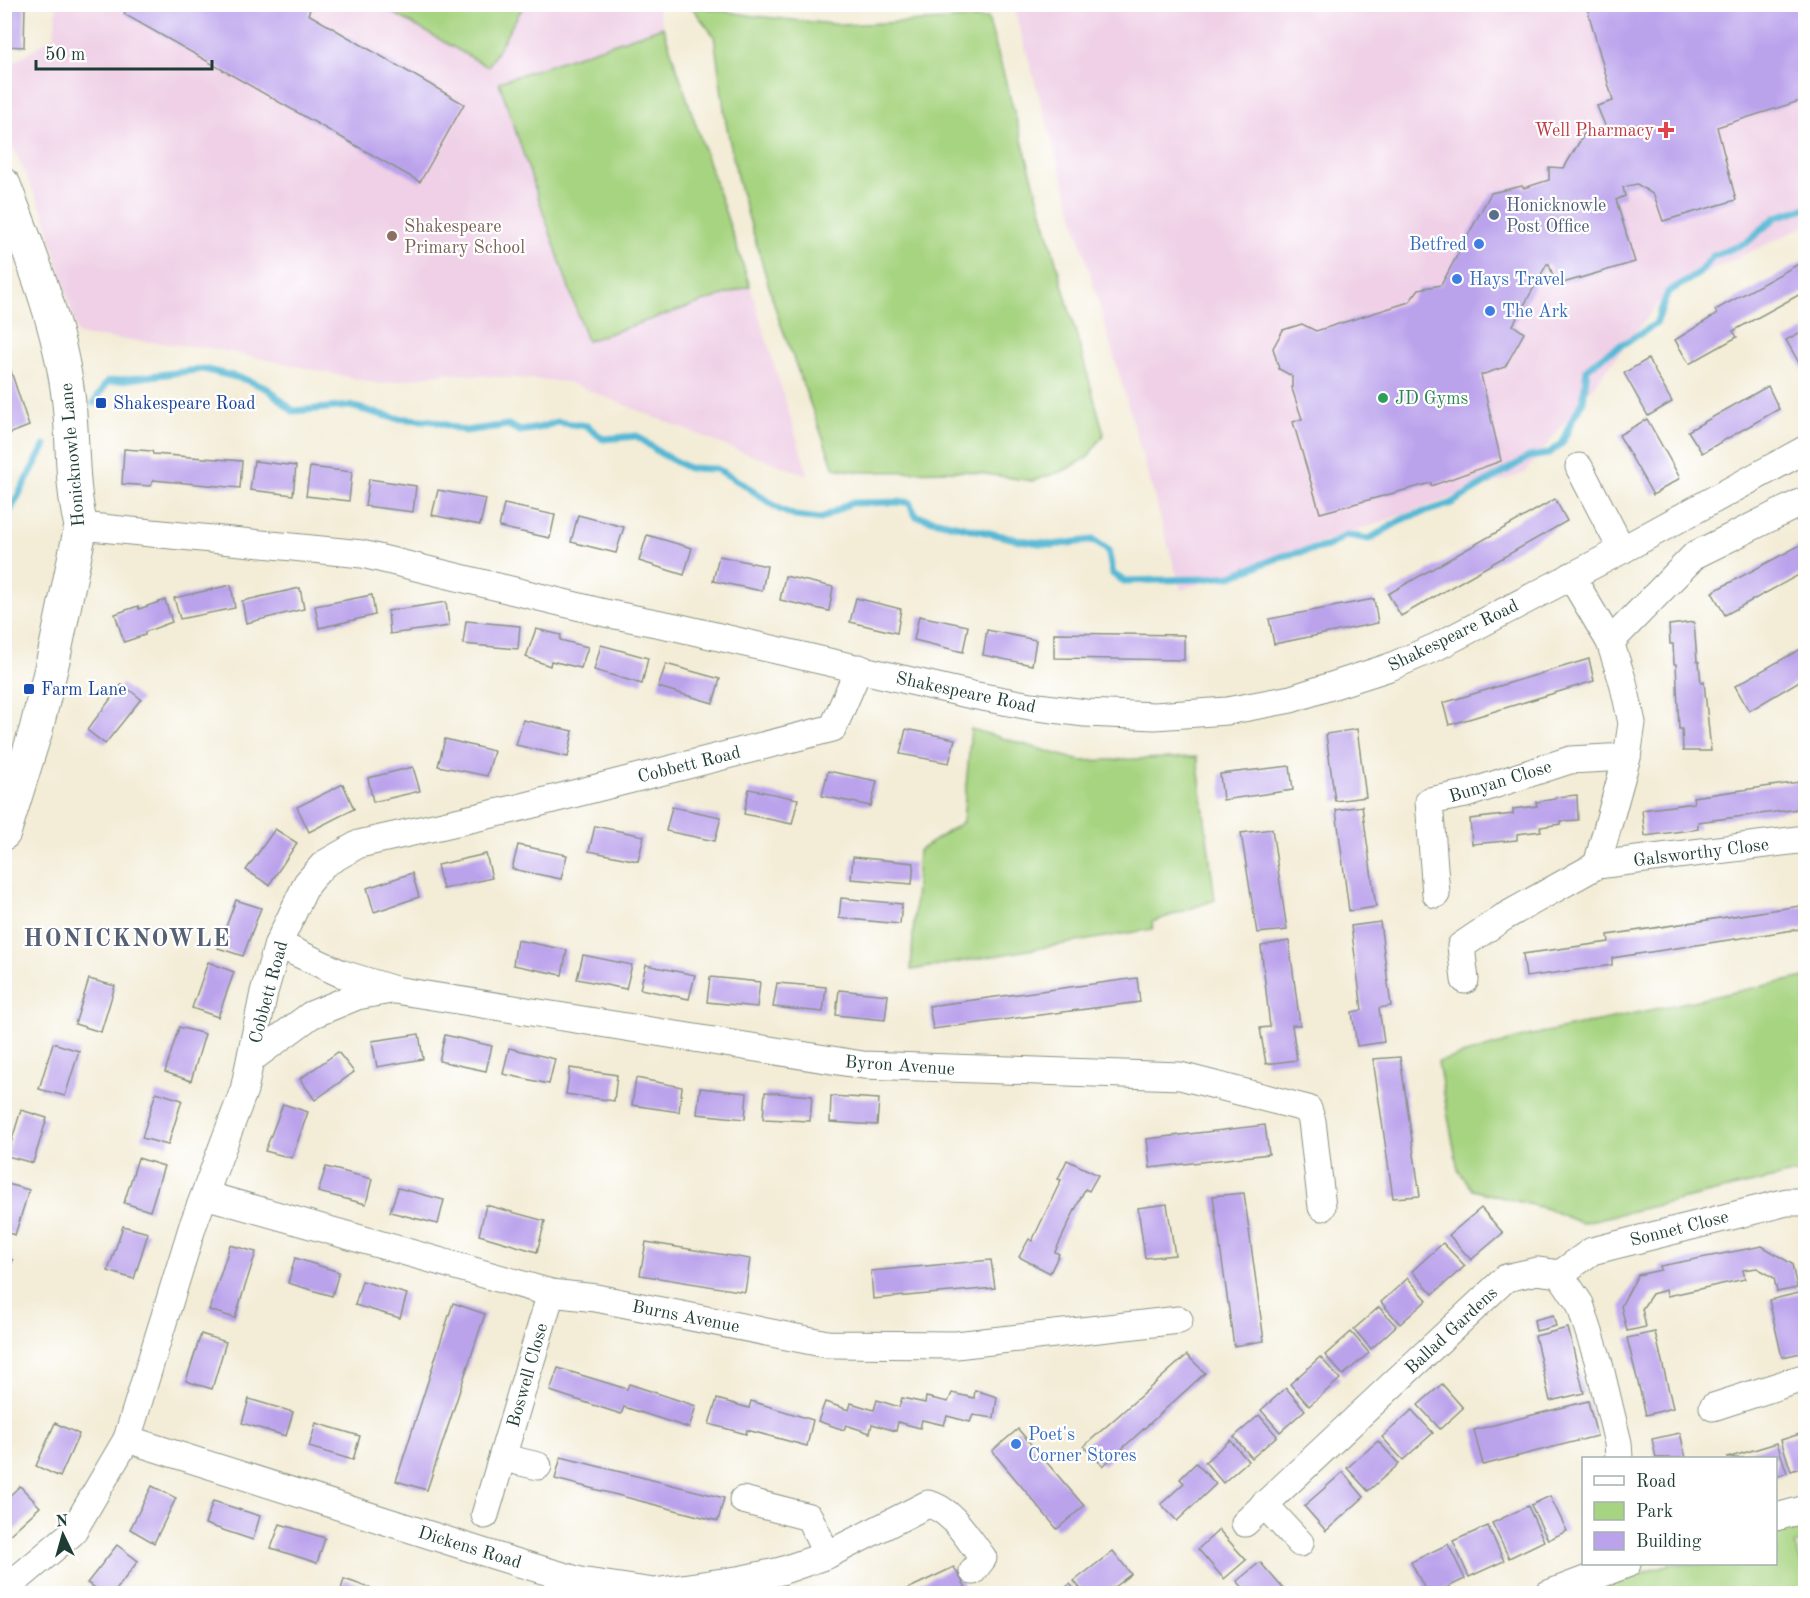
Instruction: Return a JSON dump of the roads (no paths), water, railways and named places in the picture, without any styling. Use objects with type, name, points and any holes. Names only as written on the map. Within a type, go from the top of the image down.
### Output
[{"type":"street","name":"Honicknowle Lane","points":[[4,185],[29,249],[58,342],[68,394],[76,506],[81,526],[36,730],[6,821]]},
{"type":"street","name":"Shakespeare Road","points":[[81,526],[362,554],[605,613],[1018,704],[1085,713],[1155,716],[1227,711],[1291,699],[1390,667],[1436,647],[1622,550],[1806,449]]},
{"type":"street","points":[[1579,467],[1622,550]]},
{"type":"street","points":[[1610,642],[1695,555],[1806,500]]},
{"type":"street","points":[[1571,576],[1610,642],[1623,682],[1632,723],[1627,757],[1597,865]]},
{"type":"street","name":"Cobbett Road","points":[[19,1585],[72,1533],[126,1439],[194,1225],[244,1090],[264,992],[278,944],[307,883],[324,864],[359,844],[514,809],[832,728],[859,669]]},
{"type":"street","name":"Bunyan Close","points":[[1436,894],[1430,801],[1466,794],[1570,760],[1627,757]]},
{"type":"street","name":"Galsworthy Close","points":[[1465,980],[1461,946],[1504,917],[1597,865],[1806,839]]},
{"type":"street","name":"Byron Avenue","points":[[278,944],[340,973],[395,990],[863,1065],[1180,1076],[1308,1109],[1312,1120],[1322,1206]]},
{"type":"street","name":"Byron Avenue","points":[[251,1059],[311,1015],[357,996],[395,990]]},
{"type":"street","name":"Burns Avenue","points":[[205,1195],[551,1293],[596,1298],[827,1344],[956,1345],[1179,1320]]},
{"type":"street","name":"Sonnet Close","points":[[1560,1274],[1592,1251],[1777,1204],[1806,1202]]},
{"type":"street","name":"Ballad Gardens","points":[[1245,1523],[1506,1278],[1537,1271],[1560,1274]]},
{"type":"street","points":[[1560,1274],[1580,1304],[1584,1315],[1598,1360],[1618,1443],[1619,1457]]},
{"type":"street","name":"Boswell Close","points":[[485,1515],[504,1458],[551,1293]]},
{"type":"street","points":[[1713,1407],[1806,1377]]},
{"type":"street","name":"Dickens Road","points":[[126,1439],[580,1581],[654,1592],[781,1571],[827,1555],[928,1504],[939,1506],[948,1514],[983,1558],[973,1571]]},
{"type":"street","points":[[504,1458],[538,1466]]},
{"type":"street","points":[[743,1500],[809,1517],[827,1555]]},
{"type":"street","points":[[1264,1504],[1300,1544]]},
{"type":"street","points":[[1777,1518],[1806,1509]]},
{"type":"street","points":[[1548,1593],[1617,1565]]},
{"type":"waterway","points":[[94,403],[107,382],[203,369],[244,379],[268,389],[293,411],[350,406],[394,418],[434,421],[465,431],[508,425],[520,431],[557,422],[587,426],[603,439],[637,436],[660,453],[688,468],[717,469],[779,509],[795,516],[821,519],[850,503],[909,502],[916,516],[1015,539],[1052,545],[1093,540],[1108,550],[1113,574],[1124,581],[1231,576],[1283,556],[1328,546],[1347,535],[1369,539],[1405,518],[1450,504],[1529,457],[1548,454],[1562,443],[1583,401],[1587,369],[1603,356],[1656,324],[1668,292],[1698,274],[1713,256],[1746,243],[1776,217],[1806,208]]},
{"type":"waterway","points":[[4,522],[45,445]]},
{"type":"place","name":"Well Pharmacy","points":[[1666,130]]},
{"type":"place","name":"Honicknowle Post Office","points":[[1494,215]]},
{"type":"place","name":"Shakespeare Primary School","points":[[392,236]]},
{"type":"place","name":"Betfred","points":[[1479,244]]},
{"type":"place","name":"Hays Travel","points":[[1457,279]]},
{"type":"place","name":"The Ark","points":[[1490,311]]},
{"type":"place","name":"JD Gyms","points":[[1383,398]]},
{"type":"place","name":"Shakespeare Road","points":[[101,403]]},
{"type":"place","name":"Farm Lane","points":[[29,689]]},
{"type":"place","name":"Poet's Corner Stores","points":[[1016,1444]]},
{"type":"district","name":"HONICKNOWLE","points":[[127,938]]}]
